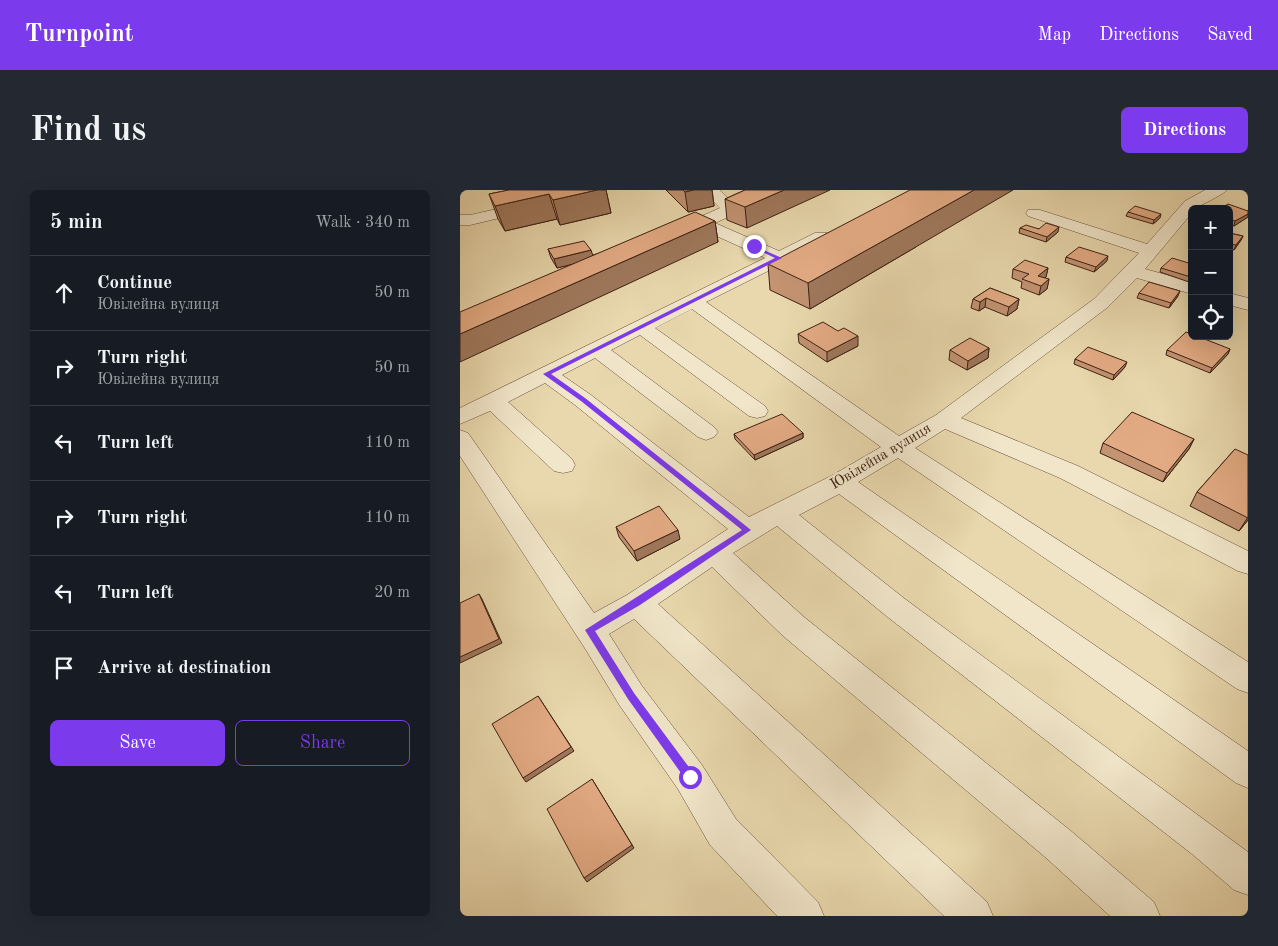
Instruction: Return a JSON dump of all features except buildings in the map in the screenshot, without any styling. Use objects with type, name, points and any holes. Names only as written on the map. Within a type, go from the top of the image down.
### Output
[{"type":"street","points":[[710,190],[731,210]]},
{"type":"street","points":[[659,242],[776,190]]},
{"type":"street","name":"Ювілейна вулиця","points":[[589,630],[636,603],[747,530],[840,482],[896,446],[944,420],[1101,303],[1133,271],[1191,204],[1203,196],[1219,190]]},
{"type":"street","points":[[460,220],[470,220],[547,203]]},
{"type":"street","points":[[1034,213],[1149,251]]},
{"type":"street","points":[[701,223],[801,267],[809,262]]},
{"type":"street","points":[[460,417],[839,228]]},
{"type":"street","points":[[1133,271],[1188,287]]},
{"type":"street","points":[[1233,300],[1248,304]]},
{"type":"street","points":[[693,301],[896,446],[1248,679]]},
{"type":"street","points":[[641,327],[757,412]]},
{"type":"street","points":[[597,349],[706,432]]},
{"type":"street","points":[[546,374],[583,400],[747,530]]},
{"type":"street","points":[[493,401],[562,465]]},
{"type":"street","points":[[944,420],[1069,472],[1248,563]]},
{"type":"street","points":[[460,438],[631,696],[690,777],[723,832],[804,916]]},
{"type":"street","points":[[840,482],[1248,771]]},
{"type":"street","points":[[780,514],[895,607],[1205,841],[1248,876]]},
{"type":"street","points":[[713,551],[793,626],[1058,844],[1140,916]]},
{"type":"street","points":[[636,603],[973,916]]},
{"type":"route","points":[[690,777],[631,696],[589,630],[636,603],[747,530],[583,400],[546,374],[780,258],[754,246]]}]
